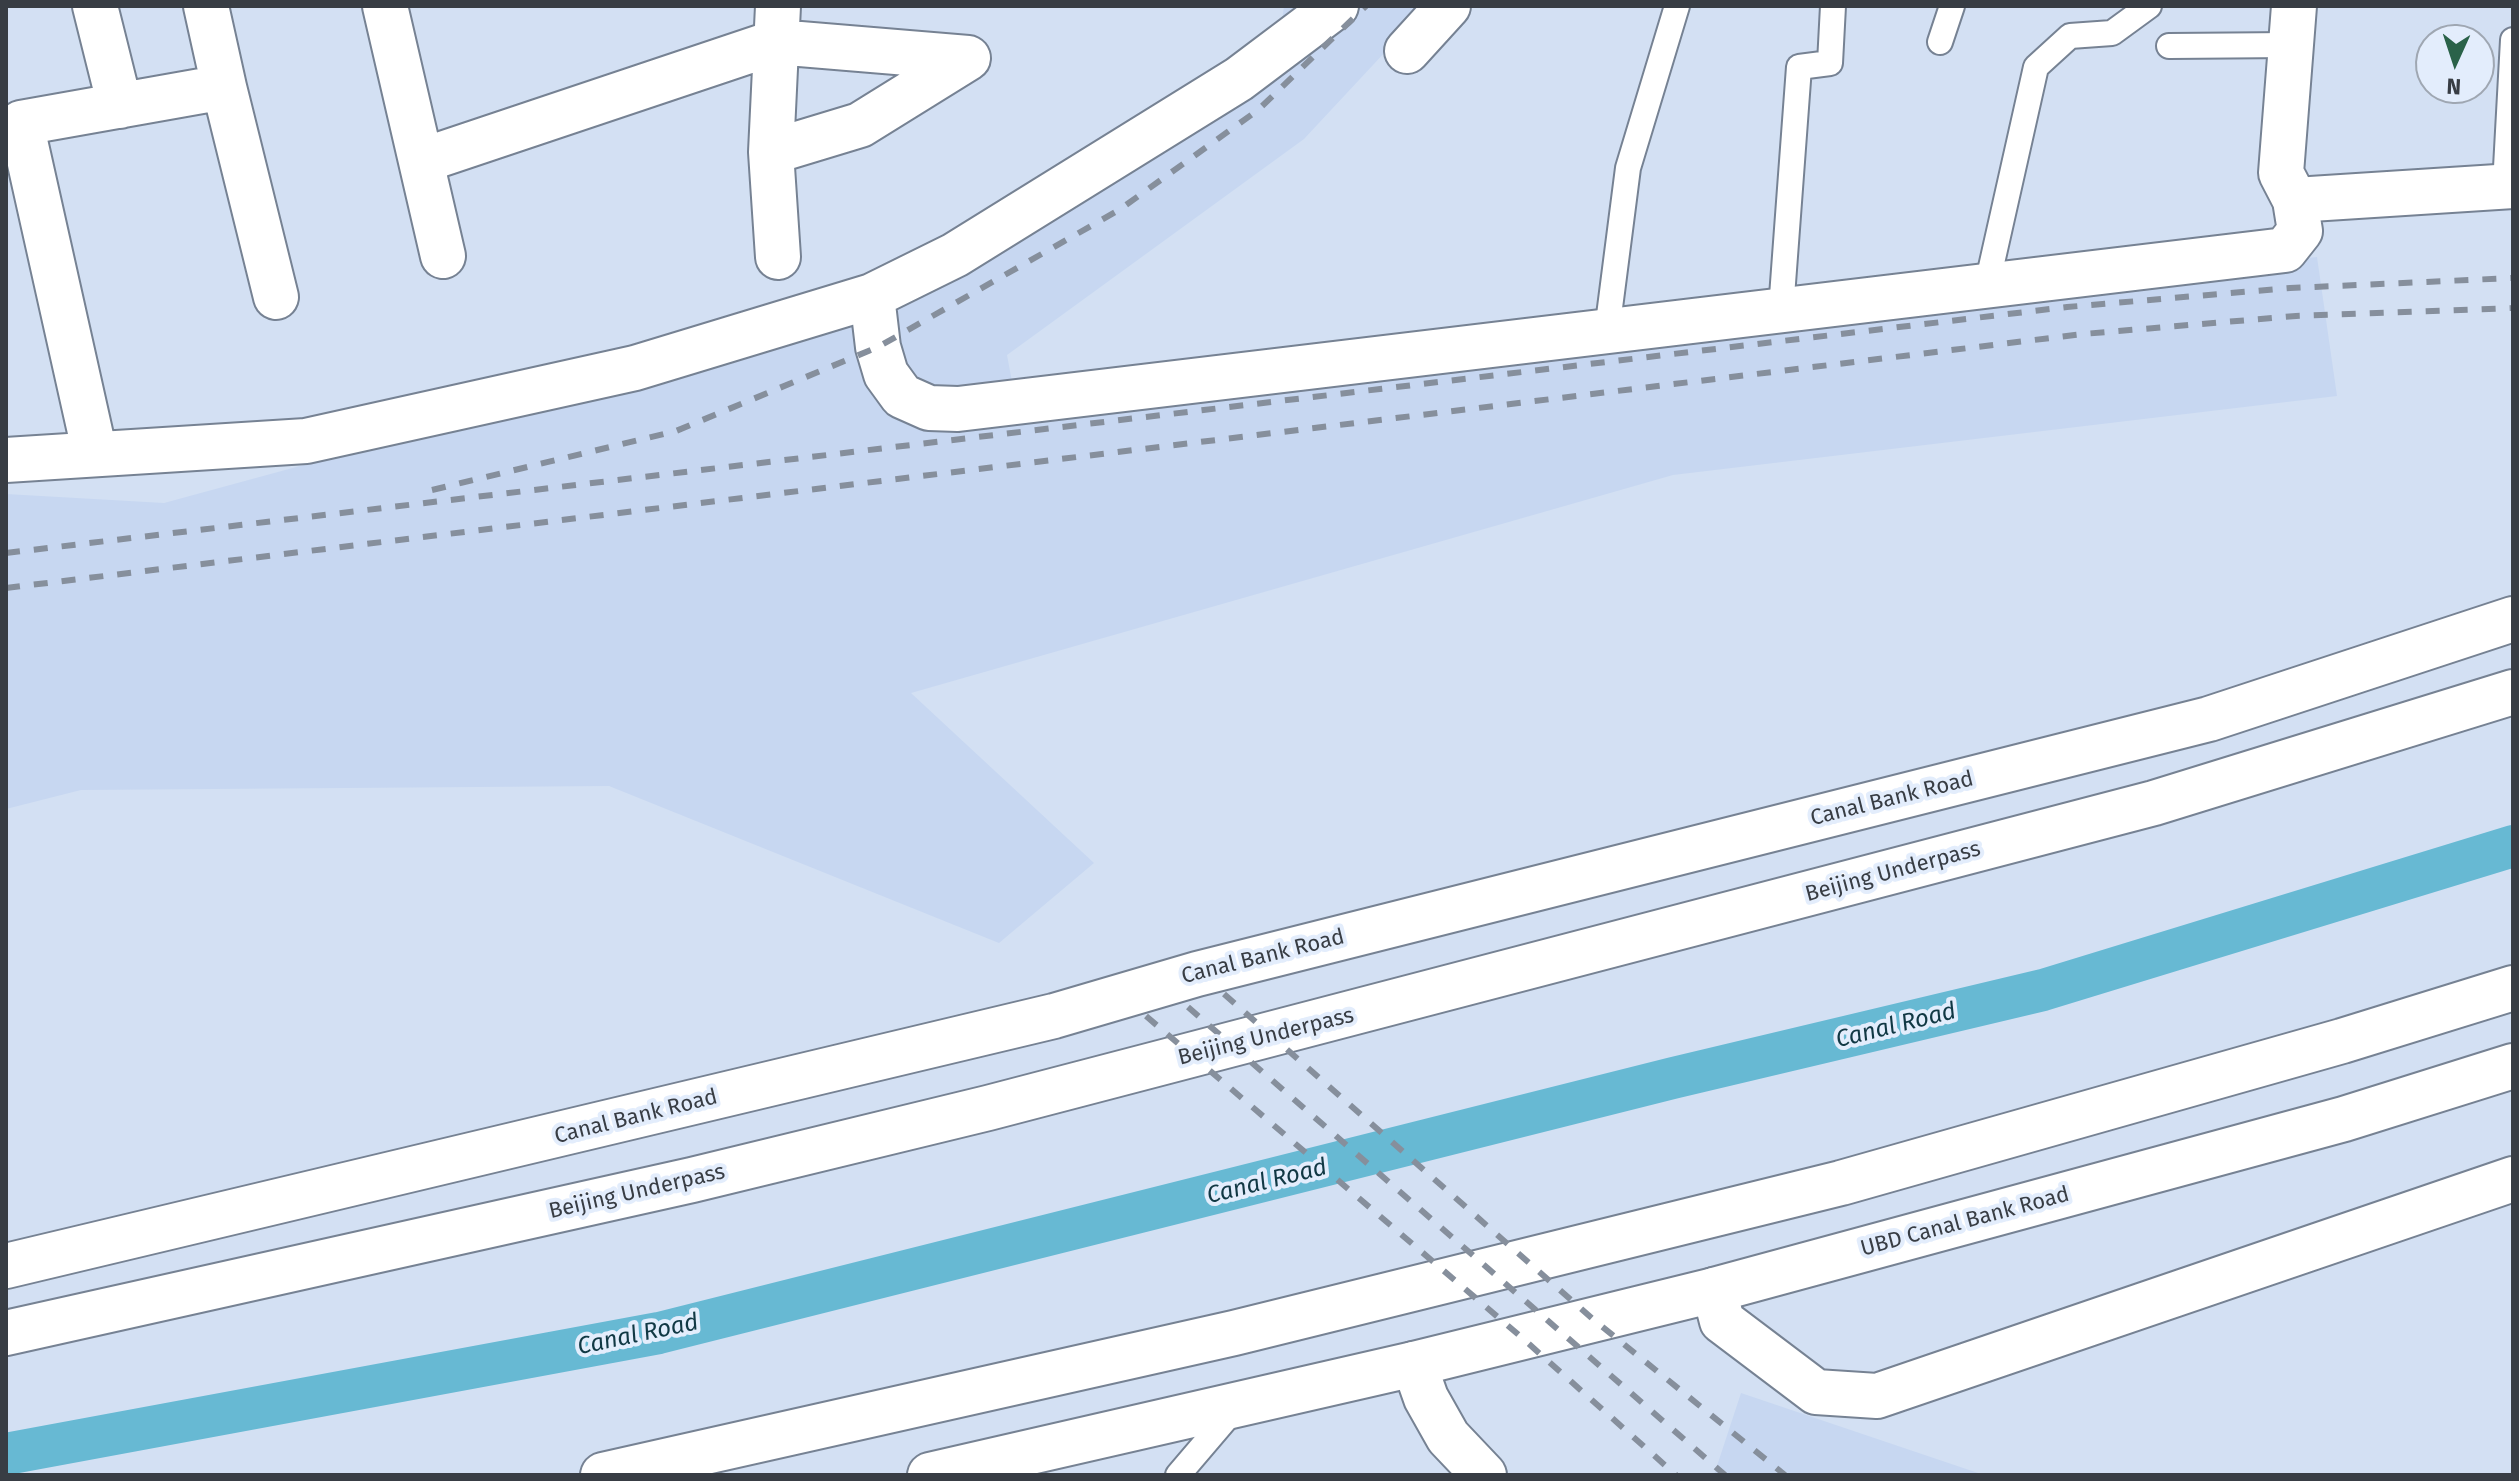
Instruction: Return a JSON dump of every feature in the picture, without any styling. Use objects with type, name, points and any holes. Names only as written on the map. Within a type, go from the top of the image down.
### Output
[{"type":"main road","points":[[95,6],[120,106]]},
{"type":"main road","points":[[206,6],[276,297]]},
{"type":"main road","points":[[385,6],[443,256]]},
{"type":"main road","points":[[6,460],[306,441],[635,368],[872,296],[955,255],[1239,79],[1336,6]]},
{"type":"main road","points":[[1407,51],[1448,6]]},
{"type":"main road","points":[[421,161],[777,24],[968,58],[860,125],[771,152]]},
{"type":"main road","points":[[777,24],[771,152],[778,257]]},
{"type":"main road","points":[[872,296],[878,347],[886,374],[902,396],[929,408],[958,409],[2285,250],[2300,231],[2295,200],[2281,173],[2293,26]]},
{"type":"main road","points":[[95,454],[21,123],[224,87]]},
{"type":"main road","points":[[2295,200],[2509,186]]},
{"type":"main road","name":"Canal Bank Road","points":[[6,1266],[1054,1016],[1197,974],[2209,719],[2513,619]]},
{"type":"main road","name":"Beijing Underpass","points":[[6,1333],[677,1184],[1003,1104],[2154,803],[2513,692]]},
{"type":"main road","points":[[603,1475],[1234,1333],[1841,1183],[2342,1041],[2513,988]]},
{"type":"main road","name":"UBD Canal Bank Road","points":[[1414,1364],[1714,1290],[2344,1119],[2513,1066]]},
{"type":"main road","points":[[1714,1290],[1722,1321],[1816,1392],[1877,1396],[2513,1179]]},
{"type":"main road","points":[[930,1475],[1414,1364],[1426,1398],[1448,1437],[1484,1475]]},
{"type":"lane","points":[[1607,331],[1628,168],[1677,6]]},
{"type":"lane","points":[[1781,310],[1799,67],[1830,63],[1833,6]]},
{"type":"lane","points":[[1940,42],[1952,6]]},
{"type":"lane","points":[[1987,285],[2036,67],[2070,36],[2112,33],[2149,6]]},
{"type":"lane","points":[[2169,46],[2293,26]]},
{"type":"lane","points":[[2509,186],[2513,40]]},
{"type":"lane","points":[[1178,1475],[1239,1404]]},
{"type":"shaded area","points":[[1284,6],[1428,6],[1304,139],[1007,355],[1013,387],[2317,257],[2337,396],[1673,475],[911,693],[1094,863],[999,943],[609,786],[81,790],[6,809],[6,494],[164,503],[792,332],[1281,29]]},
{"type":"shaded area","points":[[1741,1393],[1984,1475],[1714,1475]]},
{"type":"waterway","name":"Canal Road","points":[[6,1454],[659,1333],[1673,1078],[2043,990],[2513,846]]},
{"type":"railway","points":[[432,490],[676,431],[878,347],[1119,210],[1258,110],[1366,6]]},
{"type":"railway","points":[[6,553],[2067,307],[2290,288],[2513,278]]},
{"type":"railway","points":[[6,588],[2083,334],[2296,316],[2513,308]]},
{"type":"railway","points":[[1224,994],[1594,1320],[1785,1475]]},
{"type":"railway","points":[[1188,1007],[1725,1475]]},
{"type":"railway","points":[[1146,1016],[1520,1336],[1676,1475]]}]
